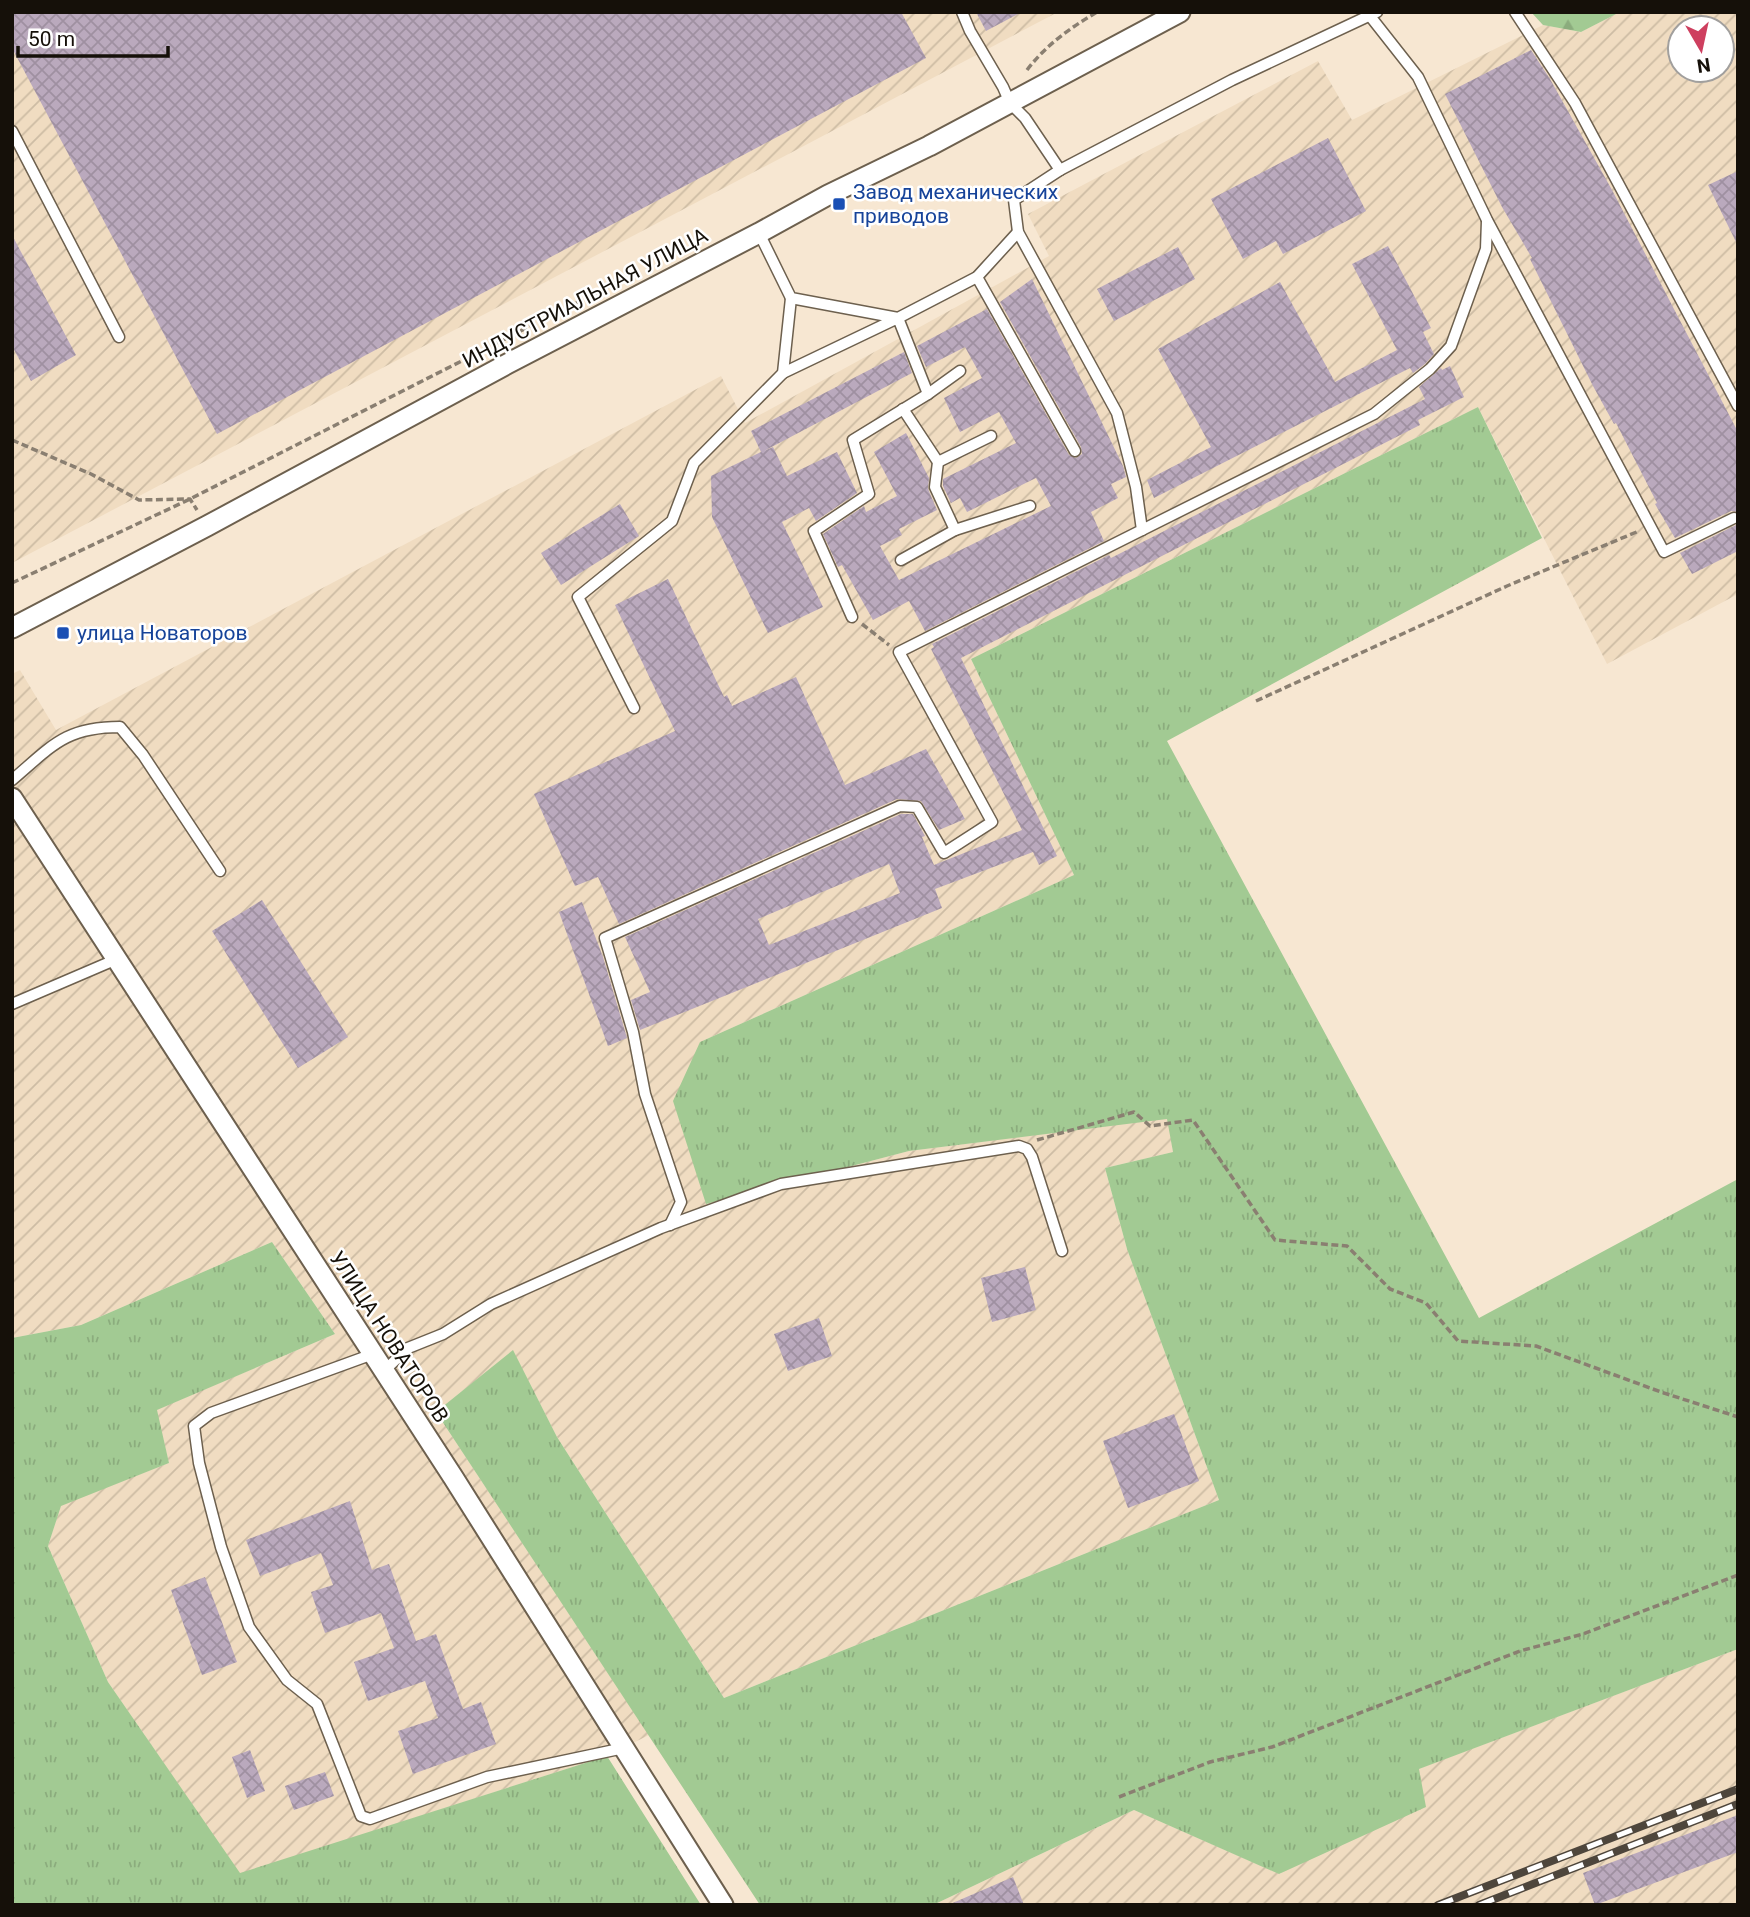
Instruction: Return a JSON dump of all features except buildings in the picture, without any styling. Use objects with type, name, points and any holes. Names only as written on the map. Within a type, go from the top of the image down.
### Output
[{"type":"street","name":"ИНДУСТРИАЛЬНАЯ УЛИЦА","points":[[12,628],[507,364],[1180,12]]},
{"type":"street","name":"УЛИЦА НОВАТОРОВ","points":[[12,798],[384,1371],[723,1905]]},
{"type":"lane","points":[[962,12],[1010,103],[1025,118],[1060,170]]},
{"type":"lane","points":[[1515,12],[1575,103],[1738,406]]},
{"type":"lane","points":[[1142,530],[1136,487],[1117,413],[1018,232],[1014,200],[1060,170],[1231,79],[1374,14],[1418,77],[1487,220],[1664,552],[1734,518]]},
{"type":"lane","points":[[12,131],[119,337]]},
{"type":"lane","points":[[670,1225],[681,1202],[645,1094],[633,1032],[605,938],[900,807],[917,807],[944,853],[992,822],[899,652],[1374,414],[1430,369],[1451,346],[1486,249],[1487,220]]},
{"type":"lane","points":[[634,708],[578,597],[672,522],[694,463],[783,373],[977,277],[1018,232]]},
{"type":"lane","points":[[759,233],[790,298],[783,373]]},
{"type":"lane","points":[[977,277],[1075,451]]},
{"type":"lane","points":[[790,298],[898,318]]},
{"type":"lane","points":[[898,318],[928,394]]},
{"type":"lane","points":[[852,617],[814,531],[869,494],[853,440],[960,371]]},
{"type":"lane","points":[[903,409],[939,462],[935,486],[955,530]]},
{"type":"lane","points":[[939,462],[990,436]]},
{"type":"lane","points":[[901,560],[955,530],[1030,506]]},
{"type":"lane","points":[[12,780],[61,738],[93,727],[120,727],[143,755],[220,871]]},
{"type":"lane","points":[[12,1004],[117,959]]},
{"type":"lane","points":[[384,1371],[408,1348],[443,1334],[491,1304],[670,1225],[781,1184],[1018,1146],[1027,1149],[1032,1157],[1062,1251]]},
{"type":"lane","points":[[373,1354],[211,1413],[194,1426],[199,1463],[221,1547],[249,1627],[288,1680],[317,1704],[361,1816],[370,1819],[487,1777],[624,1748]]},
{"type":"path","points":[[1020,78],[1041,51],[1073,26],[1097,12]]},
{"type":"path","points":[[12,583],[190,499],[621,280]]},
{"type":"path","points":[[12,440],[91,474],[139,500],[190,499]]},
{"type":"path","points":[[190,499],[207,526]]},
{"type":"path","points":[[1256,701],[1507,586],[1651,526]]},
{"type":"path","points":[[852,617],[899,652]]},
{"type":"path","points":[[1018,1146],[1134,1112],[1150,1126],[1194,1120],[1275,1240],[1347,1246],[1390,1289],[1426,1303],[1458,1341],[1536,1346],[1738,1417]]},
{"type":"path","points":[[1119,1797],[1210,1762],[1272,1748],[1520,1651],[1583,1634],[1738,1575]]},
{"type":"shaded area","points":[[12,12],[1058,12],[12,563]]},
{"type":"shaded area","points":[[1620,12],[1738,12],[1738,594],[1607,664],[1478,407],[971,659],[1074,875],[700,1042],[706,1204],[909,1151],[1168,1118],[1173,1152],[1105,1168],[1127,1249],[1219,1500],[724,1698],[557,1437],[513,1351],[436,1412],[649,1735],[607,1756],[240,1874],[108,1682],[48,1546],[61,1505],[169,1463],[156,1410],[335,1334],[272,1242],[81,1325],[12,1338],[12,674],[20,670],[56,730],[721,376],[745,423],[1049,256],[1028,214],[1318,61],[1352,120],[1543,25],[1581,32]]},
{"type":"shaded area","points":[[1738,1649],[1738,1905],[933,1905],[1134,1810],[1280,1874],[1418,1769]]},
{"type":"green space","points":[[1531,12],[1620,12],[1581,32],[1543,25]]},
{"type":"green space","points":[[1478,407],[1542,538],[1167,741],[1479,1318],[1738,1179],[1738,1649],[1419,1769],[1426,1807],[1279,1874],[1134,1810],[933,1905],[760,1905],[436,1412],[513,1350],[557,1437],[724,1698],[1219,1500],[1127,1249],[1105,1168],[1173,1152],[1167,1119],[909,1151],[706,1204],[673,1101],[700,1042],[1074,875],[971,659]]},
{"type":"green space","points":[[272,1242],[335,1334],[157,1410],[169,1463],[61,1506],[48,1546],[108,1682],[240,1873],[607,1756],[701,1905],[12,1905],[12,1338],[81,1325]]},
{"type":"railway","points":[[1438,1905],[1738,1789]]},
{"type":"railway","points":[[1479,1905],[1738,1804]]},
{"type":"place","name":"Завод механических приводов","points":[[839,204]]},
{"type":"place","name":"улица Новаторов","points":[[63,633]]}]
